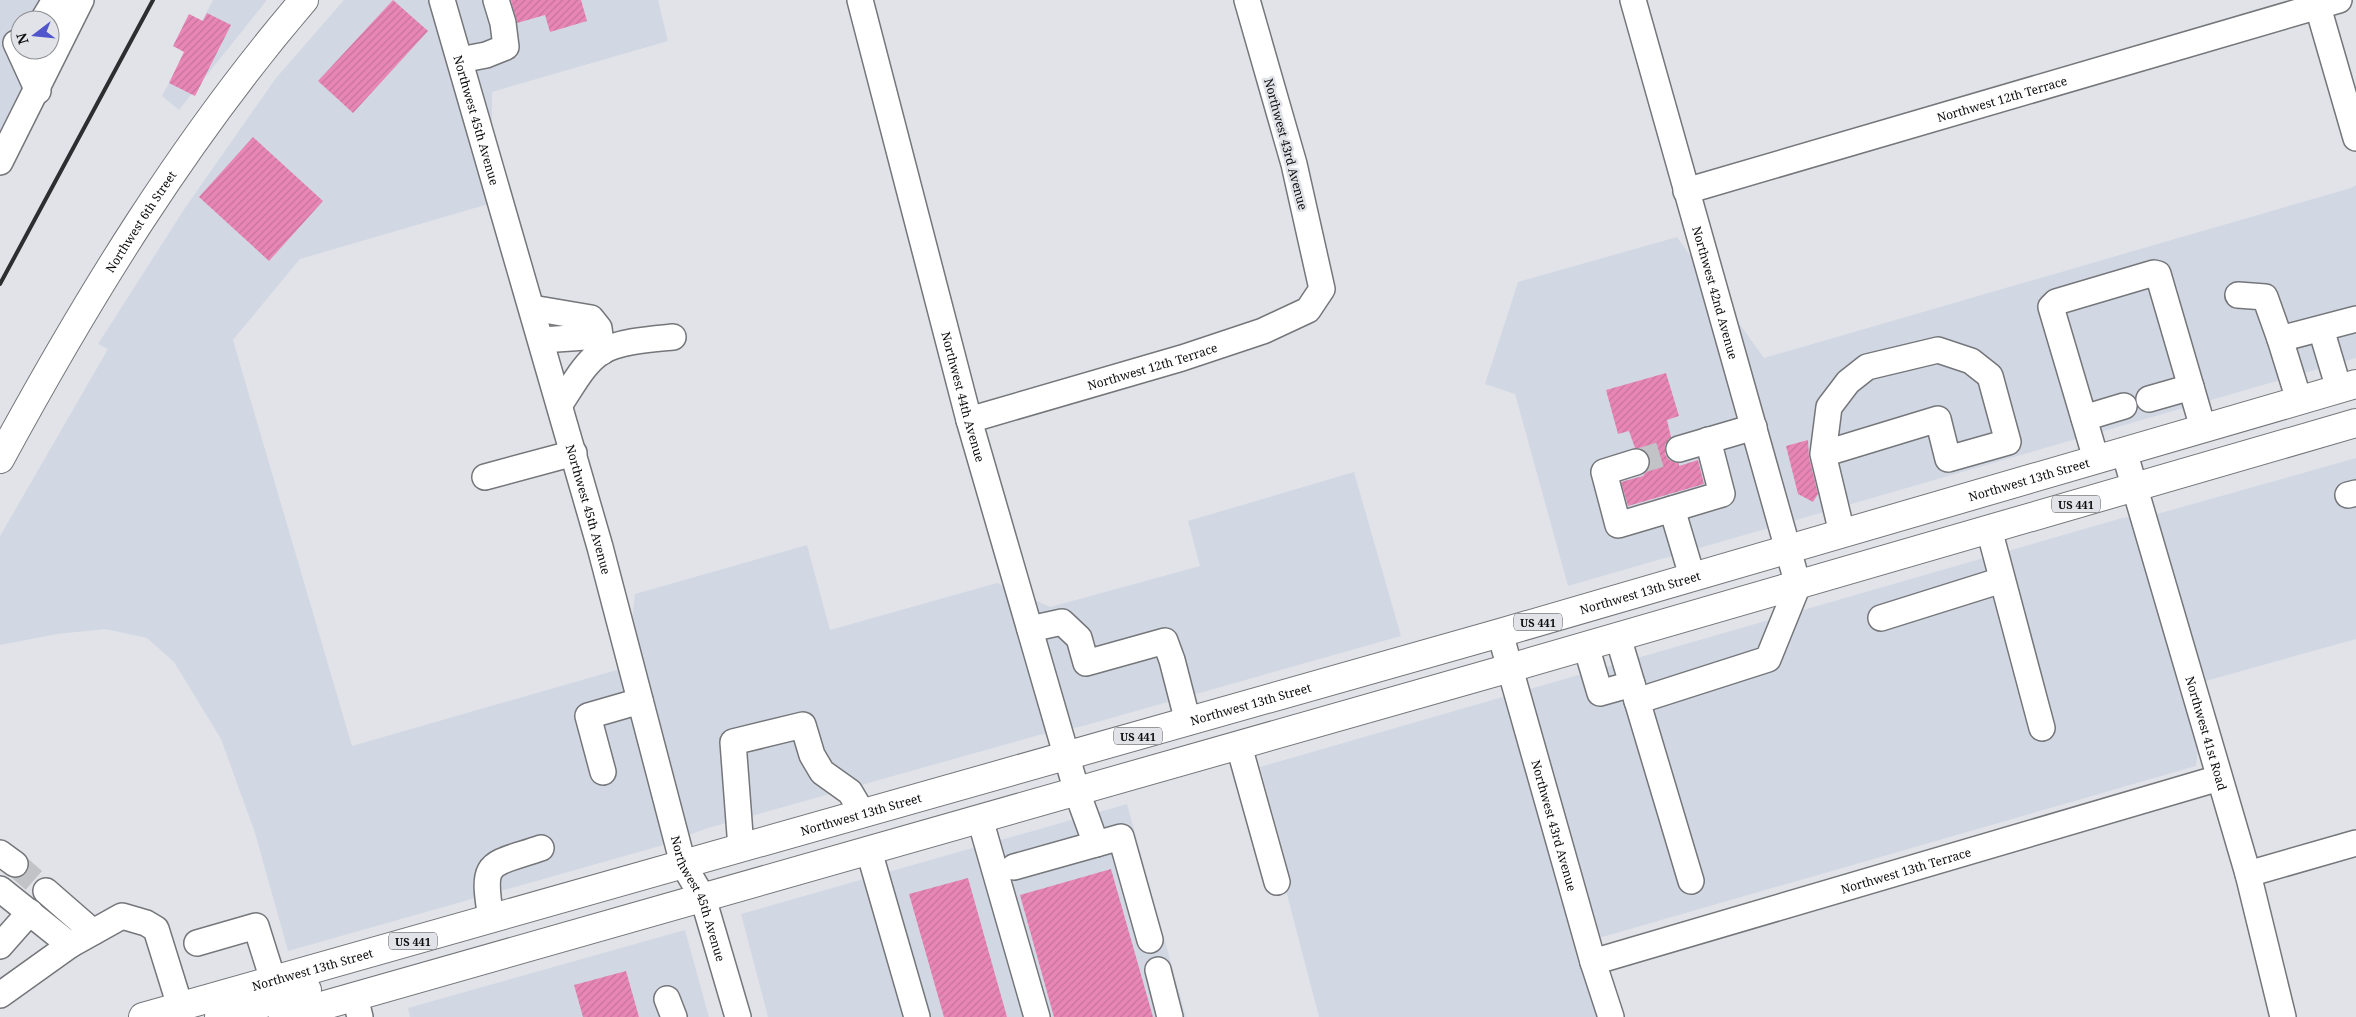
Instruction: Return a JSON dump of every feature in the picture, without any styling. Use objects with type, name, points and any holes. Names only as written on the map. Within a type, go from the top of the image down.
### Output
[{"type":"main road","name":"Northwest 6th Street","points":[[0,459],[52,364],[129,236],[227,97],[300,1]]},
{"type":"main road","name":"Northwest 13th Street","points":[[143,1017],[176,1012],[273,980],[1500,633],[2348,386]]},
{"type":"main road","name":"US 441","points":[[282,1017],[357,1007],[704,898],[1239,746],[2356,423]]},
{"type":"main road","points":[[219,1017],[346,978],[358,969],[362,955]]},
{"type":"street","points":[[0,162],[38,91],[81,0]]},
{"type":"street","name":"Northwest 45th Avenue","points":[[442,0],[574,453],[683,864],[704,898],[738,1017]]},
{"type":"street","points":[[460,60],[486,55],[506,47],[503,23],[496,0]]},
{"type":"street","name":"Northwest 44th Avenue","points":[[860,0],[969,420],[1067,756],[1096,844]]},
{"type":"street","name":"Northwest 43rd Avenue","points":[[1247,0],[1294,164],[1322,289]]},
{"type":"street","name":"Northwest 42nd Avenue","points":[[1633,0],[1798,585]]},
{"type":"street","points":[[2328,3],[2356,138]]},
{"type":"street","name":"Northwest 12th Terrace","points":[[1686,191],[2328,3]]},
{"type":"street","points":[[21,60],[38,91]]},
{"type":"street","points":[[2096,459],[2051,307],[2056,302],[2154,273],[2158,274],[2203,428]]},
{"type":"street","name":"Northwest 12th Terrace","points":[[969,420],[1182,358],[1263,331],[1308,310],[1322,289]]},
{"type":"street","points":[[2238,295],[2265,297],[2299,400]]},
{"type":"street","points":[[532,308],[592,318],[600,328],[601,344],[560,404]]},
{"type":"street","points":[[2280,339],[2321,328],[2354,327]]},
{"type":"street","points":[[2321,328],[2348,386]]},
{"type":"street","points":[[542,340],[601,344],[673,337]]},
{"type":"street","points":[[1823,454],[1938,419],[1948,459],[2008,442],[1990,376],[1971,361],[1938,350],[1867,367],[1848,382],[1829,407],[1823,454],[1842,533]]},
{"type":"street","points":[[2149,399],[2191,387]]},
{"type":"street","points":[[2084,418],[2124,406]]},
{"type":"street","points":[[1679,449],[1754,427]]},
{"type":"street","points":[[1636,462],[1604,472],[1618,525],[1722,494],[1708,440]]},
{"type":"street","name":"Northwest 41st Road","points":[[2124,451],[2248,874],[2283,1017]]},
{"type":"street","points":[[485,477],[574,453]]},
{"type":"street","points":[[1672,509],[1692,576]]},
{"type":"street","points":[[1989,530],[2042,728]]},
{"type":"street","points":[[1881,618],[2002,580]]},
{"type":"street","points":[[1586,646],[1600,693],[1634,692],[1768,659],[1798,585]]},
{"type":"street","points":[[1030,629],[1062,622],[1078,638],[1086,663],[1165,641],[1172,660],[1188,722]]},
{"type":"street","name":"Northwest 43rd Avenue","points":[[1500,633],[1593,962],[1611,1017]]},
{"type":"street","points":[[1618,637],[1691,881]]},
{"type":"street","points":[[603,772],[588,716],[640,701]]},
{"type":"street","points":[[741,848],[734,742],[803,725],[812,755],[822,772],[850,792],[863,814]]},
{"type":"street","points":[[1239,746],[1277,882]]},
{"type":"street","name":"Northwest 13th Terrace","points":[[1593,962],[2219,778]]},
{"type":"street","points":[[980,819],[1037,1017]]},
{"type":"street","points":[[1014,867],[1121,837],[1150,940]]},
{"type":"street","points":[[2248,874],[2356,843]]},
{"type":"street","points":[[491,918],[486,887],[488,873],[496,864],[541,848]]},
{"type":"street","points":[[869,851],[917,1017]]},
{"type":"street","points":[[46,891],[93,932]]},
{"type":"street","points":[[0,946],[10,902],[70,945]]},
{"type":"street","points":[[0,995],[70,945],[122,916],[146,922],[156,929],[176,1012]]},
{"type":"street","points":[[197,943],[256,926],[273,980]]},
{"type":"street","points":[[1158,970],[1170,1017]]},
{"type":"shaded area","points":[[0,0],[95,0],[0,176]]},
{"type":"shaded area","points":[[213,0],[267,0],[179,110],[162,96]]},
{"type":"shaded area","points":[[344,0],[658,0],[668,41],[492,92],[492,203],[300,259],[233,340],[352,746],[627,667],[635,594],[807,545],[830,630],[997,583],[1050,607],[1200,566],[1188,521],[1354,472],[1401,636],[1083,726],[1039,735],[705,829],[660,846],[288,951],[255,833],[221,739],[174,662],[147,638],[105,629],[57,634],[0,645],[0,536],[108,349],[98,344],[185,208],[276,78]]},
{"type":"shaded area","points":[[2356,185],[2356,358],[1568,586],[1515,394],[1485,384],[1518,282],[1677,237],[1764,358]]},
{"type":"shaded area","points":[[2356,458],[2356,639],[2206,681],[2196,766],[1599,938],[1601,1017],[1319,1017],[1284,883],[1291,880],[1260,767],[2122,518],[2157,514]]},
{"type":"shaded area","points":[[1127,804],[1186,1017],[768,1017],[741,914]]},
{"type":"shaded area","points":[[685,930],[709,1017],[410,1017],[408,1008]]},
{"type":"building","points":[[393,0],[428,31],[353,113],[318,81]]},
{"type":"building","points":[[511,0],[581,0],[587,21],[550,32],[545,15],[517,23]]},
{"type":"building","points":[[207,13],[231,25],[195,96],[169,83],[184,52],[173,46],[189,14],[203,21]]},
{"type":"building","points":[[253,137],[323,201],[269,261],[199,197]]},
{"type":"building","points":[[1666,373],[1679,416],[1667,420],[1671,437],[1665,445],[1665,454],[1669,460],[1679,463],[1679,466],[1698,460],[1704,484],[1628,506],[1621,482],[1643,476],[1650,466],[1650,458],[1645,451],[1635,448],[1629,431],[1618,434],[1606,390]]},
{"type":"building","points":[[1808,440],[1809,457],[1818,494],[1813,502],[1798,494],[1786,446]]},
{"type":"building","points":[[1111,869],[1153,1017],[1054,1017],[1020,895]]},
{"type":"building","points":[[968,878],[1007,1017],[944,1017],[909,894]]},
{"type":"building","points":[[626,971],[639,1017],[583,1017],[574,985]]},
{"type":"tunnel","points":[[1636,462],[1679,449]]},
{"type":"tunnel","points":[[15,864],[46,891]]},
{"type":"railway","points":[[0,284],[153,0]]}]
